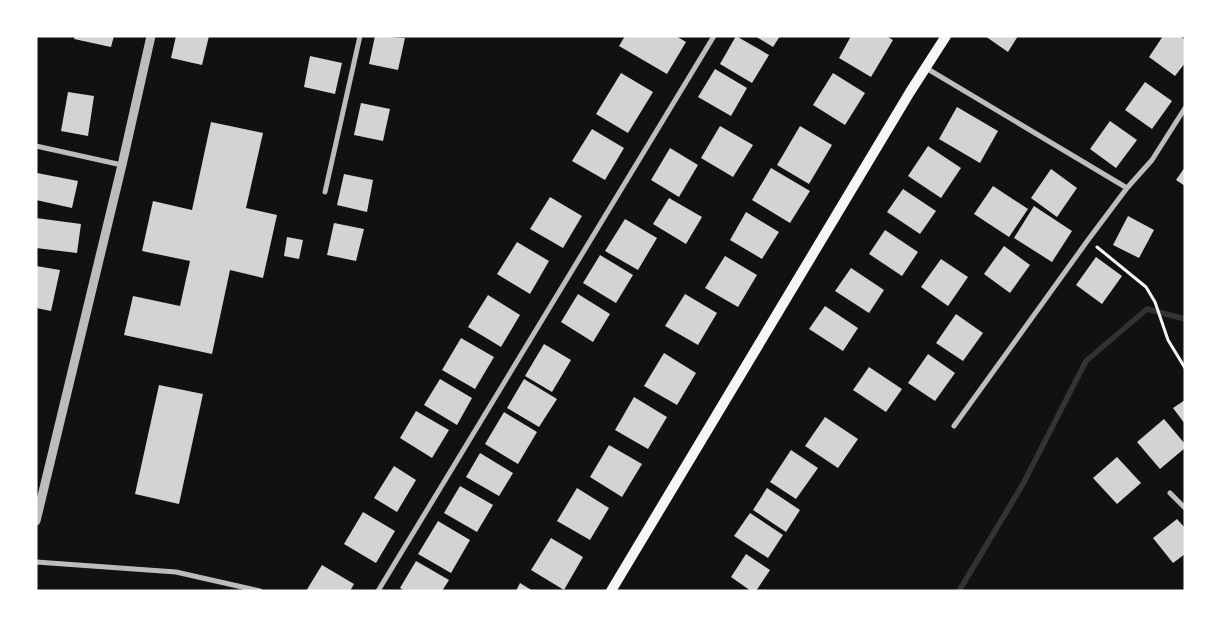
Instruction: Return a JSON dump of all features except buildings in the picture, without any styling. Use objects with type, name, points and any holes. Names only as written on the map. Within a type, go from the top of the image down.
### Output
[{"type":"main road","points":[[611,591],[946,36]]},
{"type":"street","points":[[36,521],[122,165],[151,36]]},
{"type":"street","points":[[325,192],[360,36]]},
{"type":"street","points":[[378,591],[714,36]]},
{"type":"street","points":[[926,68],[1127,188]]},
{"type":"street","points":[[954,426],[1088,240],[1127,188],[1152,160],[1185,108]]},
{"type":"street","points":[[36,146],[122,165]]},
{"type":"street","points":[[1170,493],[1185,508]]},
{"type":"street","points":[[36,562],[176,572],[260,591]]},
{"type":"path","points":[[1088,240],[1146,287],[1155,302],[1168,340],[1185,368]]},
{"type":"waterway","points":[[959,591],[1023,484],[1086,361],[1147,309],[1185,319]]}]
